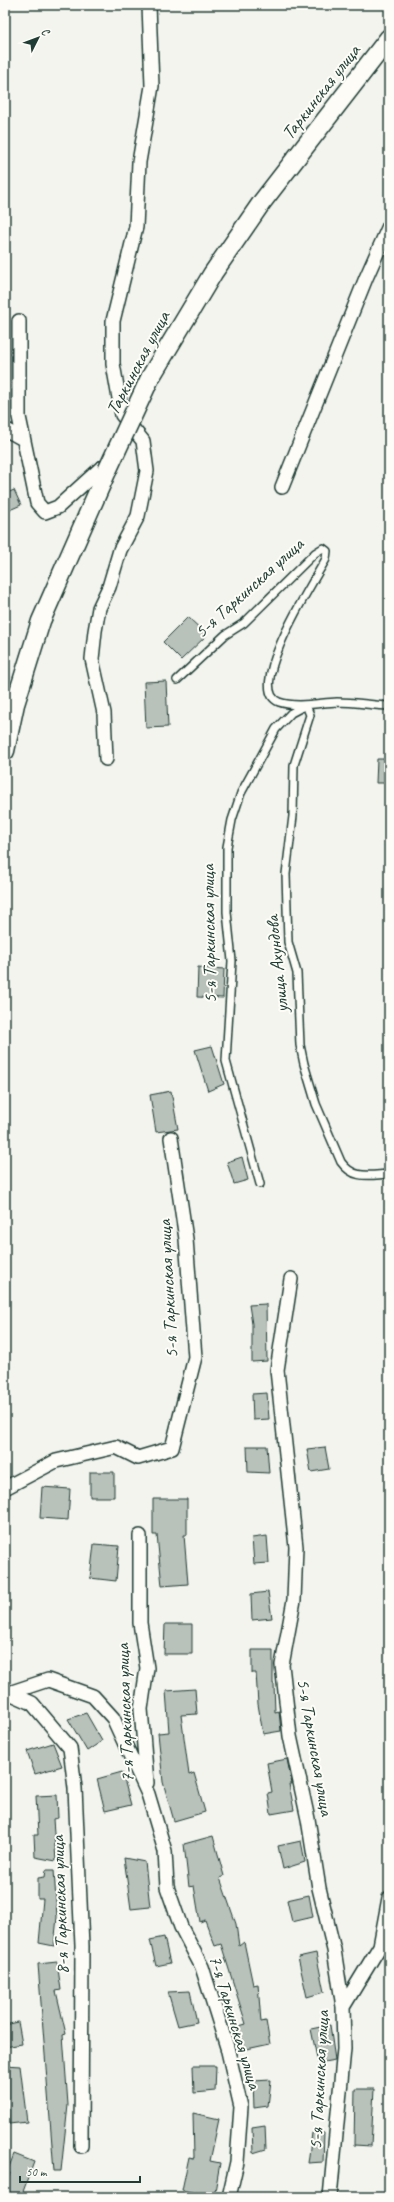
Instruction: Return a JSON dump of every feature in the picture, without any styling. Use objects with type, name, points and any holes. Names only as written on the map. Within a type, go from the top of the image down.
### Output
[{"type":"street","points":[[106,759],[104,713],[92,659],[95,631],[99,608],[109,587],[120,550],[138,516],[147,471],[143,441],[122,415],[113,364],[113,321],[136,227],[139,162],[152,86],[149,5]]},
{"type":"street","name":"Таркинская улица","points":[[5,750],[15,704],[41,621],[150,378],[213,273],[262,202],[389,38]]},
{"type":"street","points":[[282,487],[366,278],[389,226]]},
{"type":"street","points":[[20,321],[19,417],[37,503],[45,512],[58,507],[101,468],[107,471]]},
{"type":"street","points":[[5,429],[23,439]]},
{"type":"street","name":"5-я Таркинская улица","points":[[5,1488],[56,1461],[116,1447],[138,1458],[172,1448],[195,1357],[186,1239],[171,1138]]},
{"type":"street","name":"5-я Таркинская улица","points":[[291,1279],[277,1370],[296,1547],[294,1600],[282,1665],[290,1736],[308,1819],[319,1888],[334,1950],[343,2007],[344,2049],[330,2197]]},
{"type":"street","name":"7-я Таркинская улица","points":[[140,1536],[140,1623],[147,1668],[142,1709],[148,1794]]},
{"type":"street","name":"7-я Таркинская улица","points":[[7,1692],[48,1680],[93,1696],[113,1718],[148,1794],[166,1851],[167,1887],[181,1927],[202,1967],[227,2047],[241,2107],[237,2162],[229,2197]]},
{"type":"street","name":"8-я Таркинская улица","points":[[7,1692],[32,1703],[70,1748],[75,1788],[82,1946],[81,2146]]},
{"type":"street","points":[[343,2007],[380,1946],[389,1898]]},
{"type":"lane","name":"5-я Таркинская улица","points":[[177,680],[224,635],[244,623],[315,553],[323,548],[327,551],[326,560],[278,645],[272,664],[269,686],[275,699],[279,702],[306,705],[338,702],[389,706]]},
{"type":"lane","name":"5-я Таркинская улица","points":[[260,1184],[226,1061],[232,961],[227,912],[227,847],[232,820],[241,793],[276,729],[291,713],[306,705]]},
{"type":"lane","name":"улица Ахундова","points":[[306,705],[310,714],[294,766],[294,816],[286,874],[288,942],[297,973],[300,1045],[316,1104],[341,1162],[347,1170],[355,1175],[389,1174]]},
{"type":"building","points":[[14,490],[21,505],[5,512],[5,494]]},
{"type":"building","points":[[188,617],[207,635],[181,660],[163,642]]},
{"type":"building","points":[[166,681],[168,727],[146,728],[144,682]]},
{"type":"building","points":[[377,759],[389,759],[389,783],[376,783]]},
{"type":"building","points":[[198,967],[224,969],[223,998],[197,997]]},
{"type":"building","points":[[212,1046],[224,1084],[208,1091],[195,1050]]},
{"type":"building","points":[[171,1091],[178,1129],[156,1132],[150,1095]]},
{"type":"building","points":[[242,1157],[248,1180],[234,1184],[227,1162]]},
{"type":"building","points":[[266,1304],[267,1361],[252,1362],[252,1324],[249,1305]]},
{"type":"building","points":[[267,1393],[269,1419],[253,1420],[252,1394]]},
{"type":"building","points":[[247,1446],[267,1446],[269,1473],[248,1472]]},
{"type":"building","points":[[325,1447],[329,1469],[311,1472],[307,1449]]},
{"type":"building","points":[[90,1472],[114,1472],[114,1497],[90,1497]]},
{"type":"building","points":[[42,1487],[70,1489],[68,1520],[40,1518]]},
{"type":"building","points":[[153,1499],[187,1499],[187,1535],[184,1535],[188,1584],[162,1586],[157,1535],[153,1535]]},
{"type":"building","points":[[267,1536],[269,1563],[254,1564],[252,1538]]},
{"type":"building","points":[[94,1544],[119,1546],[116,1581],[90,1578]]},
{"type":"building","points":[[268,1592],[272,1618],[252,1620],[251,1594]]},
{"type":"building","points":[[165,1624],[192,1624],[192,1654],[164,1654]]},
{"type":"building","points":[[252,1650],[273,1650],[275,1712],[279,1711],[281,1731],[263,1734],[258,1704],[256,1673],[252,1673]]},
{"type":"building","points":[[195,1689],[197,1714],[181,1715],[189,1775],[194,1773],[205,1812],[174,1821],[163,1782],[158,1733],[169,1732],[166,1691]]},
{"type":"building","points":[[86,1713],[102,1741],[87,1751],[68,1719]]},
{"type":"building","points":[[53,1743],[62,1766],[35,1774],[27,1751]]},
{"type":"building","points":[[287,1759],[292,1784],[289,1784],[294,1810],[271,1814],[268,1793],[272,1792],[267,1763]]},
{"type":"building","points":[[122,1772],[131,1805],[105,1811],[97,1779]]},
{"type":"building","points":[[57,1795],[58,1818],[53,1819],[56,1861],[35,1857],[34,1835],[38,1835],[36,1796]]},
{"type":"building","points":[[213,1836],[224,1876],[220,1878],[236,1924],[239,1946],[244,1942],[253,1985],[258,1984],[261,2022],[266,2021],[270,2044],[242,2050],[239,2026],[246,2024],[221,1944],[215,1946],[205,1920],[200,1922],[194,1886],[189,1887],[184,1844]]},
{"type":"building","points":[[301,1841],[305,1862],[283,1869],[278,1846]]},
{"type":"building","points":[[124,1858],[145,1862],[150,1907],[131,1909]]},
{"type":"building","points":[[46,1870],[54,1870],[57,1917],[54,1946],[39,1943],[43,1899],[38,1899],[38,1878],[45,1877]]},
{"type":"building","points":[[309,1895],[313,1917],[292,1922],[287,1900]]},
{"type":"building","points":[[164,1937],[170,1963],[156,1966],[150,1940]]},
{"type":"building","points":[[316,1953],[324,1992],[307,1997],[298,1957]]},
{"type":"building","points":[[57,1962],[61,1990],[56,1991],[66,2034],[63,2035],[68,2105],[61,2171],[54,2171],[38,1964]]},
{"type":"building","points":[[190,1991],[197,2022],[178,2026],[168,1992]]},
{"type":"building","points":[[18,2022],[22,2044],[5,2047],[5,2025]]},
{"type":"building","points":[[330,2025],[335,2060],[318,2063],[311,2029]]},
{"type":"building","points":[[5,2065],[20,2066],[27,2122],[9,2124],[5,2094]]},
{"type":"building","points":[[193,2066],[216,2066],[215,2091],[194,2093]]},
{"type":"building","points":[[271,2080],[268,2106],[254,2108],[253,2081]]},
{"type":"building","points":[[355,2089],[374,2089],[371,2146],[354,2145]]},
{"type":"building","points":[[193,2113],[219,2119],[210,2161],[220,2163],[214,2197],[182,2190],[189,2157],[194,2158]]},
{"type":"building","points":[[265,2126],[266,2149],[253,2153],[252,2128]]},
{"type":"building","points":[[312,2133],[324,2133],[323,2162],[308,2163]]},
{"type":"building","points":[[14,2154],[34,2162],[21,2197],[5,2197],[5,2189],[10,2173],[7,2172]]}]
